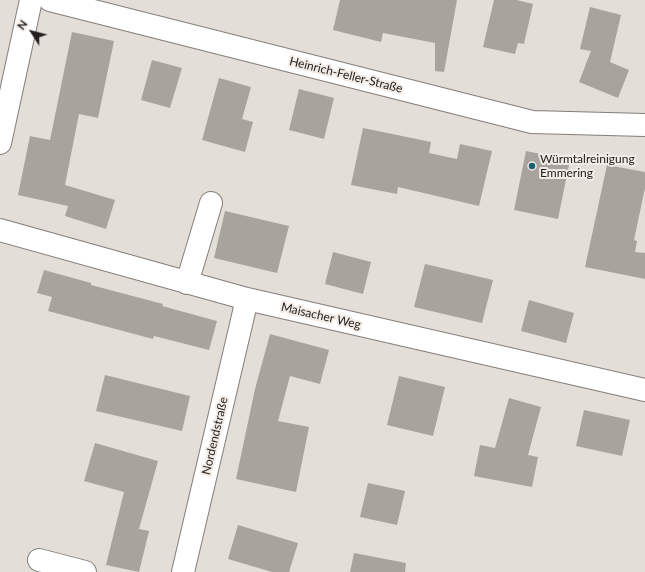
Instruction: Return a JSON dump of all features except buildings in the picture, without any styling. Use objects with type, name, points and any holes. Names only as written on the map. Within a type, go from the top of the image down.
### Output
[{"type":"street","points":[[0,143],[31,0]]},
{"type":"street","name":"Heinrich-Feller-Straße","points":[[50,0],[532,122],[645,125]]},
{"type":"street","points":[[187,283],[211,204]]},
{"type":"street","name":"Maisacher Weg","points":[[0,230],[247,299],[645,390]]},
{"type":"street","name":"Nordendstraße","points":[[183,572],[247,299]]},
{"type":"street","points":[[39,560],[85,572]]},
{"type":"place","name":"Würmtalreinigung Emmering","points":[[532,166]]}]
